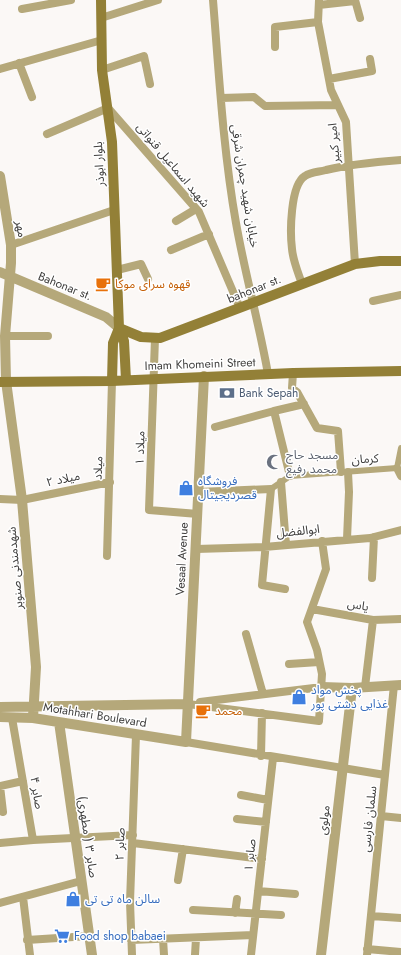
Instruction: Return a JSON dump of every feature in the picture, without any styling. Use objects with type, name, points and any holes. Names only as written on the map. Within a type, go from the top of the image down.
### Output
[{"type":"main road","name":"بلوار ابوذر","points":[[101,0],[102,70],[112,142],[119,328]]},
{"type":"main road","name":"bahonar st.","points":[[119,328],[141,337],[155,338],[170,336],[355,264],[380,261],[401,261]]},
{"type":"main road","points":[[119,328],[124,341],[126,380]]},
{"type":"main road","points":[[112,381],[113,344],[119,328]]},
{"type":"main road","name":"Imam Khomeini Street","points":[[3,382],[112,381],[293,372],[401,371]]},
{"type":"street","points":[[22,9],[71,0]]},
{"type":"street","points":[[101,18],[158,0]]},
{"type":"street","name":"خیابان شهید چمران شرقی","points":[[213,0],[224,141],[236,224],[268,374]]},
{"type":"street","points":[[319,2],[355,0],[360,18]]},
{"type":"street","name":"امیر کبیر","points":[[319,2],[318,22],[331,90],[346,122],[355,264]]},
{"type":"street","points":[[275,47],[275,26],[318,22]]},
{"type":"street","points":[[0,69],[102,40]]},
{"type":"street","points":[[102,70],[144,56],[150,84]]},
{"type":"street","points":[[329,79],[372,71],[370,58]]},
{"type":"street","points":[[19,63],[32,97]]},
{"type":"street","points":[[221,98],[254,97],[265,106],[338,105]]},
{"type":"street","points":[[47,134],[108,108]]},
{"type":"street","name":"شهید اسماعیل قنواتی","points":[[108,108],[196,208],[209,234],[240,308]]},
{"type":"street","points":[[302,284],[296,268],[291,240],[291,218],[296,190],[302,178],[348,164],[401,160]]},
{"type":"street","name":"مهر","points":[[0,176],[10,245],[11,263],[4,275],[5,336],[3,382]]},
{"type":"street","points":[[176,221],[196,208]]},
{"type":"street","points":[[10,245],[114,210]]},
{"type":"street","points":[[171,250],[209,234]]},
{"type":"street","points":[[117,270],[141,264],[148,279]]},
{"type":"street","name":"Bahonar st.","points":[[4,275],[106,317],[119,328]]},
{"type":"street","points":[[372,301],[401,295]]},
{"type":"street","points":[[5,336],[48,336]]},
{"type":"street","name":"میلاد ۱","points":[[155,338],[155,379],[149,510],[198,514]]},
{"type":"street","points":[[293,372],[292,388],[297,392],[316,428],[338,431],[350,492],[347,539]]},
{"type":"street","name":"Vesaal Avenue","points":[[186,742],[204,376]]},
{"type":"street","name":"میلاد","points":[[107,556],[112,381]]},
{"type":"street","name":"شهدمندنی صنوبر","points":[[3,382],[22,500],[36,668],[33,718]]},
{"type":"street","points":[[215,427],[304,404]]},
{"type":"street","points":[[274,411],[290,476]]},
{"type":"street","points":[[401,448],[398,468],[401,476]]},
{"type":"street","name":"کرمان","points":[[271,489],[290,476],[398,468]]},
{"type":"street","name":"میلاد ۲","points":[[0,499],[22,500],[110,482]]},
{"type":"street","points":[[281,482],[286,544]]},
{"type":"street","points":[[199,492],[271,489],[264,547],[262,585],[285,589]]},
{"type":"street","name":"ابوالفضل","points":[[196,549],[264,547],[374,537],[401,530]]},
{"type":"street","points":[[372,578],[374,537]]},
{"type":"street","points":[[188,704],[319,721],[322,687],[319,662],[307,622],[326,569],[322,541]]},
{"type":"street","name":"یاس","points":[[312,609],[373,620],[401,619]]},
{"type":"street","points":[[365,687],[373,620]]},
{"type":"street","points":[[246,634],[263,694]]},
{"type":"street","points":[[289,664],[319,662]]},
{"type":"street","points":[[188,704],[322,687],[352,688],[398,685]]},
{"type":"street","name":"سلمان فارسی","points":[[367,952],[385,775],[398,685]]},
{"type":"street","name":"مولوی","points":[[321,955],[352,688]]},
{"type":"street","name":"Motahhari Boulevard","points":[[0,707],[188,704]]},
{"type":"street","points":[[261,756],[262,714]]},
{"type":"street","name":"Motahhari Boulevard","points":[[0,717],[33,718],[186,742]]},
{"type":"street","name":"صابر ۴","points":[[12,718],[33,840]]},
{"type":"street","name":"صابر ۳ ( مطهری)","points":[[59,722],[92,955]]},
{"type":"street","name":"صابر ۲","points":[[132,955],[130,902],[136,734]]},
{"type":"street","points":[[186,742],[273,758],[385,775]]},
{"type":"street","name":"صابر ۱","points":[[251,955],[273,758]]},
{"type":"street","points":[[3,812],[0,786],[23,781]]},
{"type":"street","points":[[241,795],[268,800]]},
{"type":"street","points":[[381,816],[401,818]]},
{"type":"street","points":[[237,819],[266,822]]},
{"type":"street","points":[[0,843],[75,838],[133,839],[183,849],[262,859]]},
{"type":"street","points":[[178,880],[183,849]]},
{"type":"street","points":[[0,903],[81,881]]},
{"type":"street","points":[[258,891],[295,894]]},
{"type":"street","points":[[23,897],[30,955]]},
{"type":"street","points":[[235,913],[237,899]]},
{"type":"street","points":[[193,910],[281,915]]},
{"type":"street","points":[[370,916],[401,918]]},
{"type":"street","points":[[132,940],[253,935]]},
{"type":"street","points":[[27,940],[89,936]]},
{"type":"street","points":[[195,955],[196,938]]},
{"type":"street","points":[[163,939],[164,955]]},
{"type":"street","points":[[367,952],[401,952]]},
{"type":"place","name":"قهوه سرای موکا","points":[[103,284]]},
{"type":"place","name":"Bank Sepah","points":[[227,393]]},
{"type":"place","name":"مسجد حاج محمد رفیع","points":[[274,462]]},
{"type":"place","name":"فروشگاه قصردیجیتال","points":[[186,488]]},
{"type":"place","name":"پخش مواد غذایی دشتی پور","points":[[299,697]]},
{"type":"place","name":"محمد","points":[[203,711]]},
{"type":"place","name":"سالن ماه تی تی","points":[[73,899]]},
{"type":"place","name":"Food shop babaei","points":[[62,936]]}]
